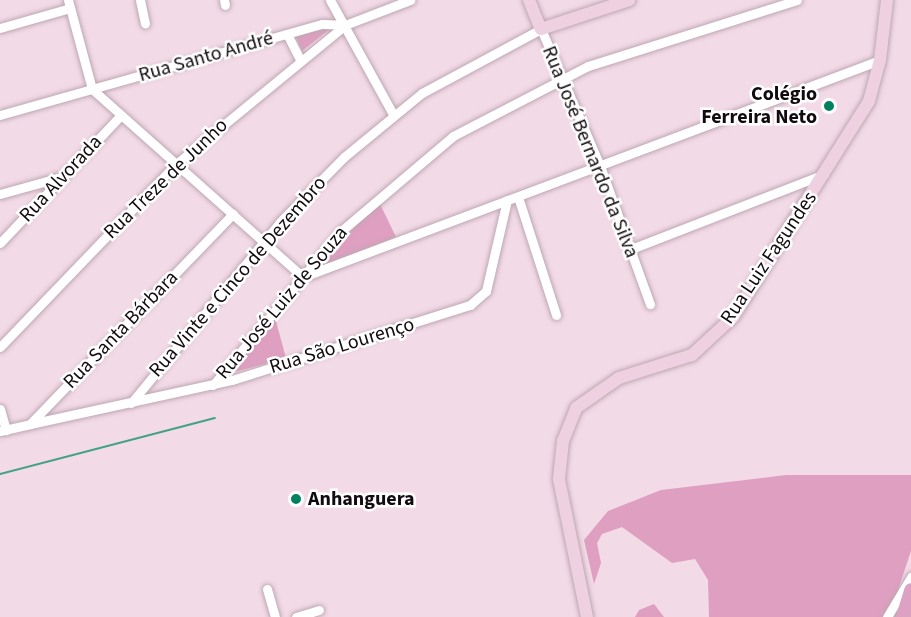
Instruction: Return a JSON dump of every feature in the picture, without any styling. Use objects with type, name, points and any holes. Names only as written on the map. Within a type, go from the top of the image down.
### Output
[{"type":"main road","name":"Rua José Bernardo da Silva","points":[[529,0],[541,29]]},
{"type":"main road","name":"Rua Vinte e Cinco de Dezembro","points":[[541,29],[629,0]]},
{"type":"main road","name":"Rua Luiz Fagundes","points":[[587,617],[560,479],[563,441],[576,408],[605,385],[665,366],[711,340],[733,316],[865,109],[880,60],[886,0]]},
{"type":"main road","points":[[903,617],[911,590]]},
{"type":"street","points":[[140,0],[144,23]]},
{"type":"street","points":[[330,0],[393,114]]},
{"type":"street","name":"Rua Santo André","points":[[0,115],[329,22],[345,26],[410,0]]},
{"type":"street","name":"Rua José Luiz de Souza","points":[[213,385],[301,275],[361,212],[440,145],[562,76],[797,0]]},
{"type":"street","points":[[0,28],[69,4],[92,89],[301,275],[880,60]]},
{"type":"street","name":"Rua Treze de Junho","points":[[0,347],[176,164],[300,58],[345,26]]},
{"type":"street","name":"Rua José Bernardo da Silva","points":[[541,29],[600,165],[650,304]]},
{"type":"street","name":"Rua Vinte e Cinco de Dezembro","points":[[131,403],[263,242],[393,114],[448,77],[541,29]]},
{"type":"street","points":[[288,34],[300,58]]},
{"type":"street","name":"Rua Alvorada","points":[[0,243],[121,115]]},
{"type":"street","points":[[631,249],[826,173]]},
{"type":"street","points":[[0,194],[63,177]]},
{"type":"street","points":[[518,196],[556,315]]},
{"type":"street","name":"Rua São Lourenço","points":[[30,424],[213,385],[479,300],[486,291],[507,200]]},
{"type":"street","name":"Rua Santa Bárbara","points":[[30,424],[233,214]]},
{"type":"street","points":[[0,408],[3,430],[30,424]]},
{"type":"street","points":[[887,617],[911,577]]},
{"type":"street","points":[[267,589],[275,617]]},
{"type":"street","points":[[296,617],[319,610]]},
{"type":"shaded area","points":[[326,26],[331,28],[302,51],[296,37]]},
{"type":"shaded area","points":[[379,202],[396,237],[314,269]]},
{"type":"shaded area","points":[[274,314],[286,358],[231,373]]},
{"type":"shaded area","points":[[786,475],[911,475],[911,551],[889,617],[709,617],[708,580],[695,559],[672,563],[622,527],[602,534],[597,543],[601,563],[594,584],[584,540],[608,511],[661,490]]},
{"type":"shaded area","points":[[654,604],[664,617],[635,617],[639,610]]},
{"type":"waterway","points":[[0,474],[215,418]]},
{"type":"place","name":"Colégio Ferreira Neto","points":[[829,106]]},
{"type":"place","name":"Anhanguera","points":[[296,499]]}]
